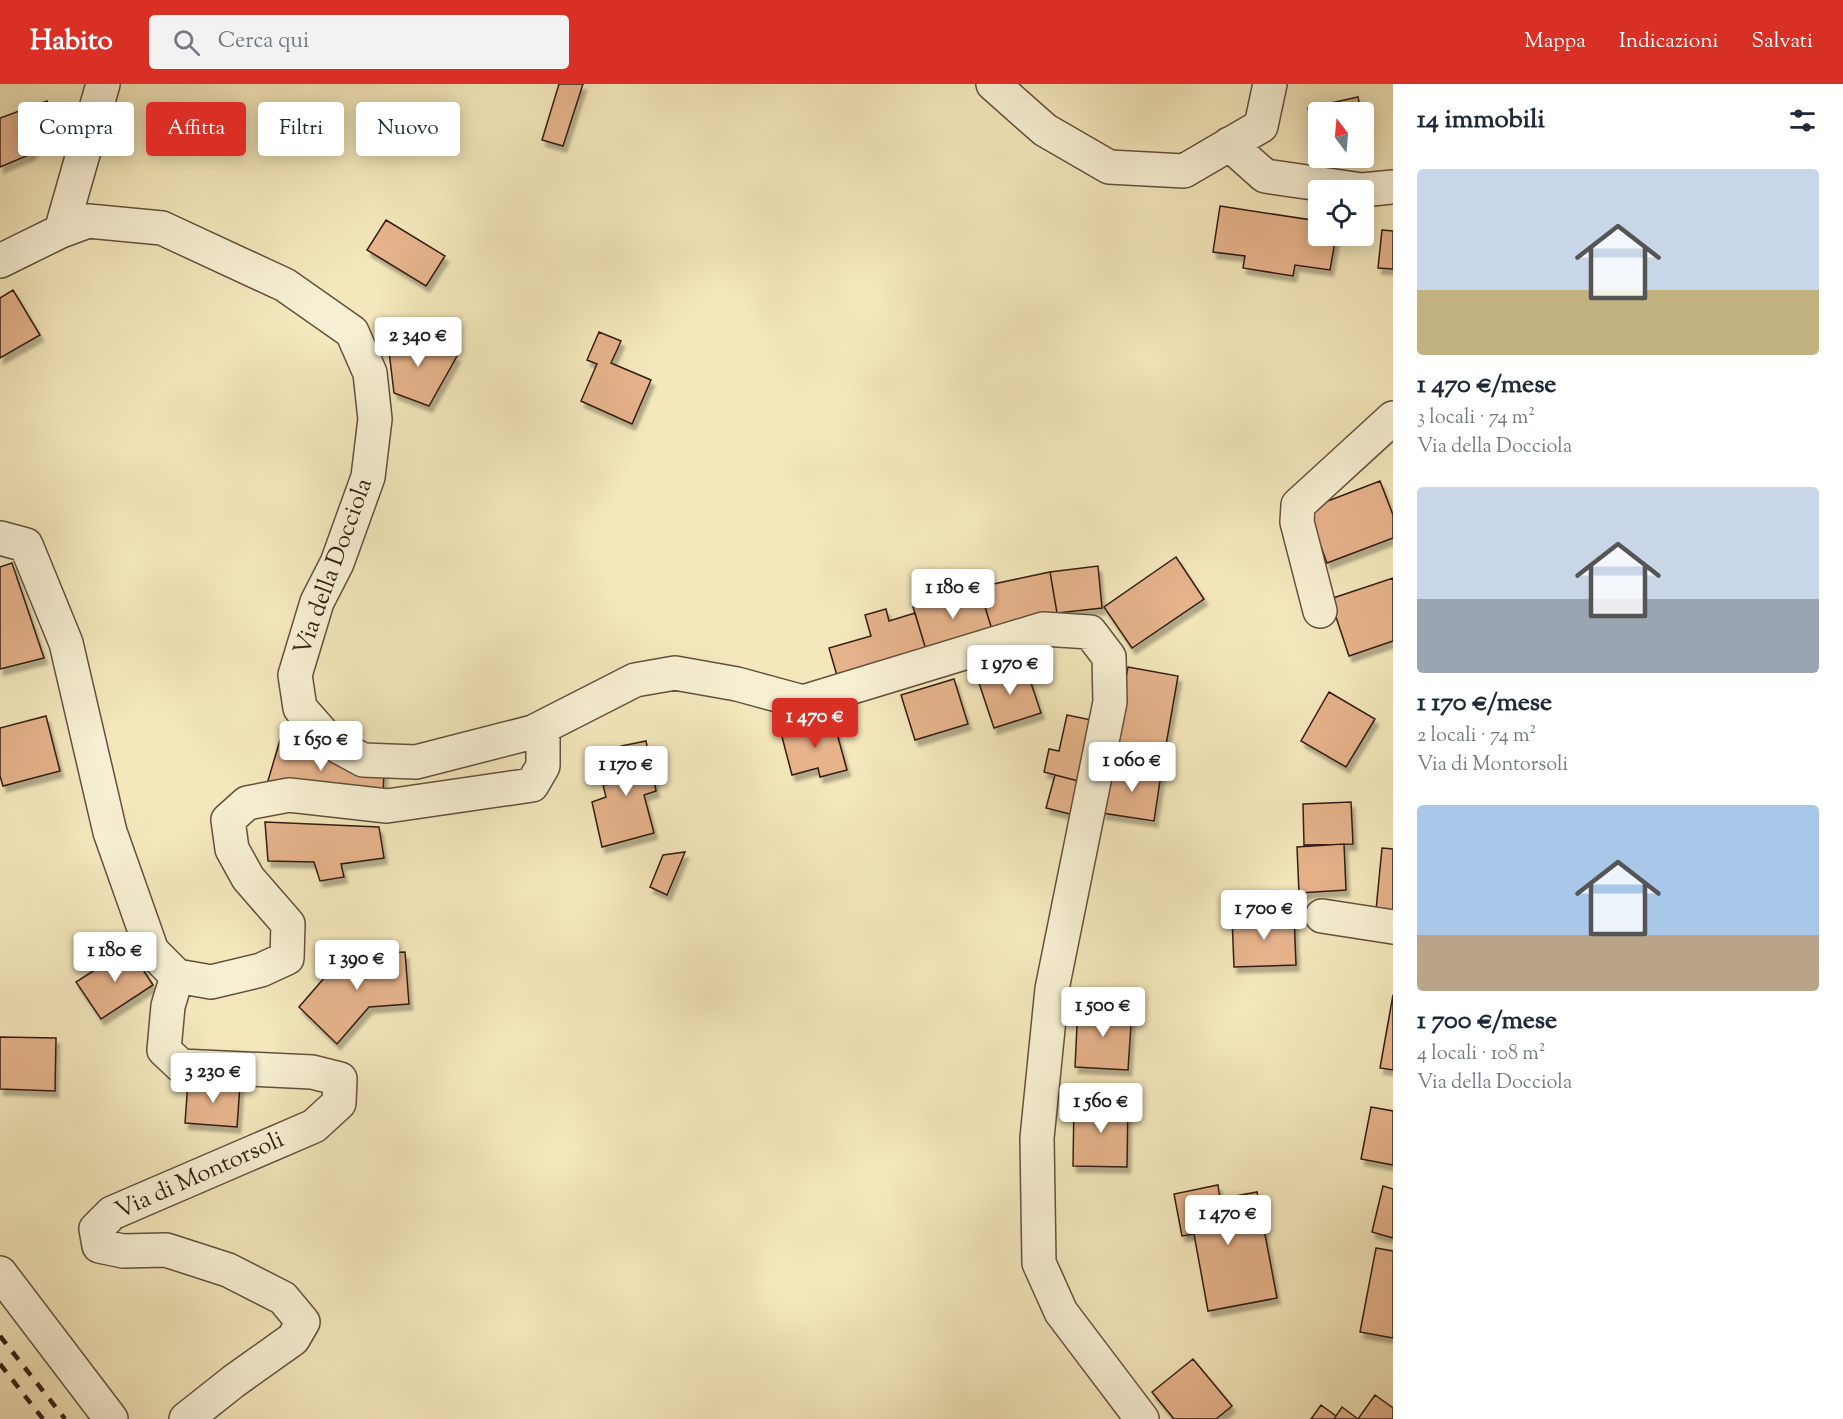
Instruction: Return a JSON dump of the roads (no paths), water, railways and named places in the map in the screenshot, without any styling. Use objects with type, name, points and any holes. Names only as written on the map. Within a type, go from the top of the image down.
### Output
[{"type":"street","points":[[61,231],[103,84]]},
{"type":"street","points":[[993,84],[1045,130],[1109,167],[1184,171],[1260,126],[1270,84]]},
{"type":"street","points":[[1228,144],[1265,176],[1362,190],[1393,187]]},
{"type":"street","name":"Via della Docciola","points":[[0,261],[61,231],[88,221],[162,228],[285,285],[352,332],[370,373],[375,419],[369,477],[338,563],[317,602],[295,675],[300,708],[330,742],[363,760],[416,762],[533,732],[635,680],[675,673],[737,684],[803,702],[1043,629],[1090,632],[1109,657],[1110,702],[1052,989],[1038,1138],[1039,1263],[1061,1312],[1142,1419]]},
{"type":"street","points":[[1320,611],[1297,522],[1298,505],[1393,418]]},
{"type":"street","points":[[0,538],[26,545],[68,654],[110,832],[152,951],[177,976],[211,982],[261,969],[287,958],[288,924],[249,878],[232,849],[228,820],[247,803],[289,795],[387,806],[532,784],[543,766],[543,727]]},
{"type":"street","points":[[1322,916],[1393,927]]},
{"type":"street","name":"Via di Montorsoli","points":[[177,976],[168,1006],[165,1050],[181,1066],[312,1072],[340,1079],[339,1103],[314,1126],[112,1213],[96,1229],[99,1246],[123,1251],[166,1250],[228,1270],[283,1298],[303,1322],[293,1339],[186,1419]]},
{"type":"street","points":[[0,1273],[111,1419]]},
{"type":"railway","points":[[0,1336],[65,1419]]},
{"type":"railway","points":[[0,1364],[43,1419]]}]
